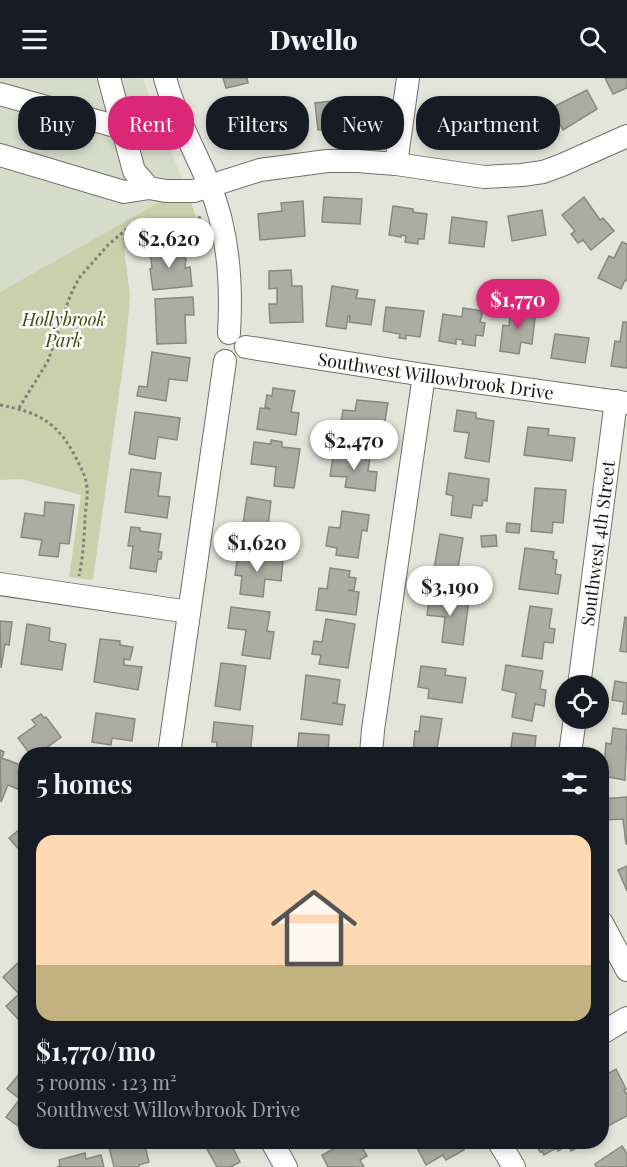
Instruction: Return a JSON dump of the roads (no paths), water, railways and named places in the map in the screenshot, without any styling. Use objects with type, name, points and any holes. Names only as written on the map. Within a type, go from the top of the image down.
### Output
[{"type":"street","points":[[109,78],[114,96]]},
{"type":"street","points":[[165,78],[176,112],[210,186],[219,212],[226,243],[237,340],[245,354],[236,362],[225,361],[170,747]]},
{"type":"street","points":[[396,164],[408,78]]},
{"type":"street","points":[[0,94],[108,124]]},
{"type":"street","points":[[0,155],[124,192],[149,188],[190,191],[244,174],[302,163],[357,161],[396,164],[483,177],[513,176],[543,172],[626,139]]},
{"type":"street","points":[[128,150],[134,171],[149,188]]},
{"type":"street","name":"Southwest Willowbrook Drive","points":[[237,340],[424,375],[622,402]]},
{"type":"street","points":[[372,747],[424,375]]},
{"type":"street","name":"Southwest 4th Street","points":[[581,675],[622,402]]},
{"type":"street","points":[[0,584],[189,612]]},
{"type":"street","points":[[571,747],[573,729]]},
{"type":"street","points":[[609,936],[627,970]]},
{"type":"street","points":[[609,1029],[627,1018]]},
{"type":"street","points":[[276,1149],[286,1167]]},
{"type":"street","points":[[503,1149],[514,1167]]},
{"type":"park label","name":"Hollybrook Park","points":[[64,329]]}]
